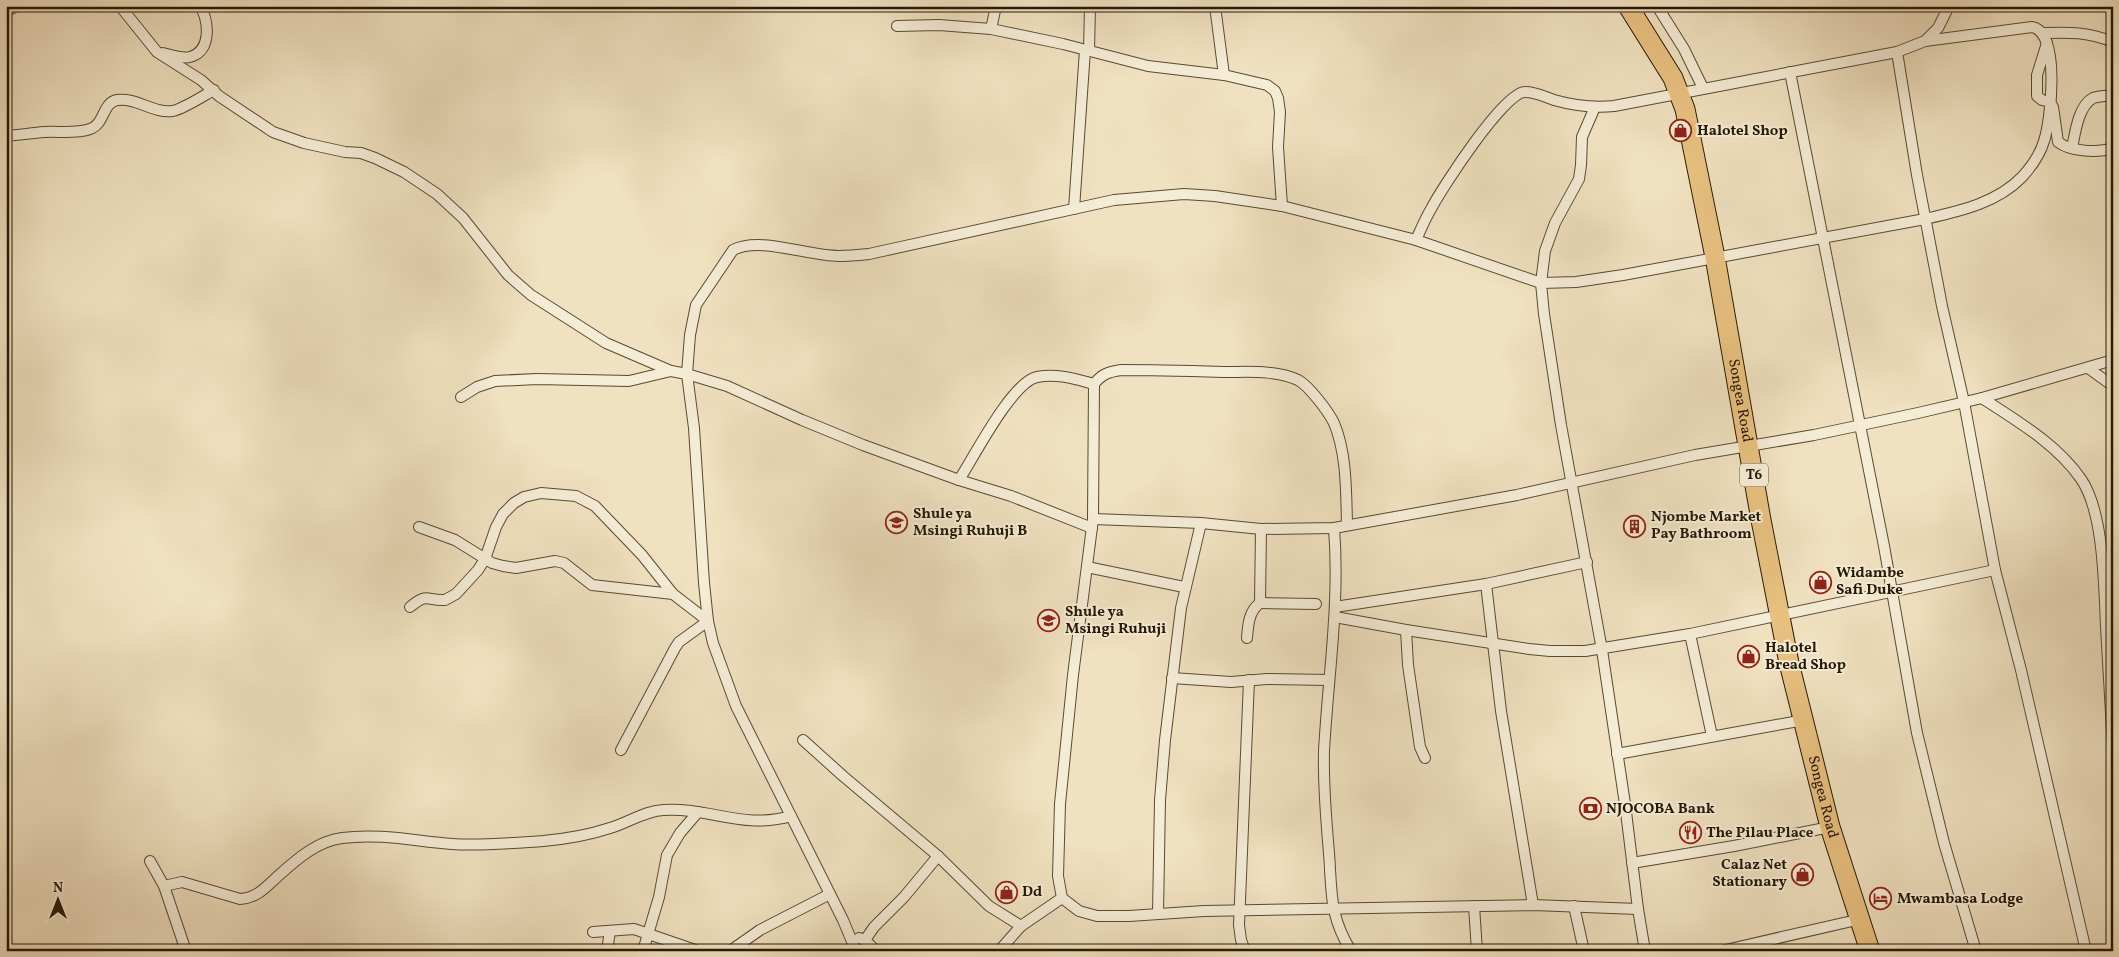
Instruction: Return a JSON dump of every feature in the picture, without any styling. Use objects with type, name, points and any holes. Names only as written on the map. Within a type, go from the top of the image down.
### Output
[{"type":"highway","name":"Songea Road","points":[[1628,6],[1664,62],[1680,92],[1690,129],[1715,257],[1779,615],[1830,827],[1870,951]]},
{"type":"street","points":[[6,12],[16,6]]},
{"type":"street","points":[[120,6],[157,52],[273,132],[304,143],[346,152],[361,153],[404,172],[450,204],[508,275],[531,295],[606,342],[671,371],[727,386],[835,434],[959,480],[1092,524],[1201,523],[1261,529],[1334,528],[1347,524],[1572,484],[1695,455],[1860,426],[1982,398],[2113,360]]},
{"type":"street","points":[[157,52],[189,57],[198,53],[206,38],[205,18],[200,6]]},
{"type":"street","points":[[991,29],[996,6]]},
{"type":"street","points":[[1074,209],[1090,6]]},
{"type":"street","points":[[1215,6],[1224,75]]},
{"type":"street","points":[[1657,6],[1684,49],[1703,88]]},
{"type":"street","points":[[1926,41],[1938,28],[1949,6]]},
{"type":"street","points":[[897,26],[939,25],[991,29],[1148,66],[1224,75],[1267,85],[1275,91],[1280,112],[1278,147],[1282,206]]},
{"type":"street","points":[[856,951],[830,894],[736,706],[708,621],[694,428],[687,374],[690,335],[696,305],[733,250],[742,245],[757,244],[839,256],[869,254],[1114,200],[1184,194],[1215,196],[1282,206],[1416,240],[1541,283],[1576,282],[1623,275],[1950,214],[1989,200],[2007,191],[2033,164],[2045,140],[2050,102],[2051,64],[2045,38],[2037,28],[2032,27],[1926,41],[1897,52],[1595,108],[1578,106],[1537,94],[1523,92],[1512,98],[1481,134],[1453,173],[1431,209],[1416,240]]},
{"type":"street","points":[[2045,38],[2076,32],[2091,34],[2113,42]]},
{"type":"street","points":[[2045,38],[2035,86],[2036,96],[2050,102]]},
{"type":"street","points":[[1897,52],[1925,219],[1964,402],[1995,570],[2023,679],[2086,951]]},
{"type":"street","points":[[1790,72],[1892,590],[1925,772],[1946,852],[1976,951]]},
{"type":"street","points":[[6,136],[91,129],[99,124],[107,106],[112,102],[120,100],[160,110],[173,110],[214,90]]},
{"type":"street","points":[[2072,148],[2078,122],[2086,105],[2093,98],[2113,95]]},
{"type":"street","points":[[2050,102],[2055,113],[2056,138],[2063,146],[2098,150],[2113,148]]},
{"type":"street","points":[[1595,108],[1582,136],[1579,179],[1555,223],[1545,251],[1541,283],[1549,352],[1602,650],[1645,951]]},
{"type":"street","points":[[2088,368],[2113,386]]},
{"type":"street","points":[[1347,524],[1346,487],[1340,447],[1334,424],[1325,408],[1300,381],[1287,376],[1262,373],[1120,370],[1102,375],[1094,384],[1092,524],[1060,804],[1058,876],[1062,898],[1079,911],[1097,916],[1533,905],[1638,909]]},
{"type":"street","points":[[461,397],[477,387],[495,382],[537,379],[629,382],[671,371]]},
{"type":"street","points":[[959,480],[987,434],[1023,384],[1035,378],[1051,376],[1064,376],[1094,384]]},
{"type":"street","points":[[1982,398],[2025,425],[2054,450],[2080,478],[2092,498],[2108,589],[2113,748]]},
{"type":"street","points":[[410,607],[423,598],[428,597],[440,601],[450,598],[471,580],[485,559],[496,527],[504,514],[514,503],[524,497],[541,493],[576,496],[595,506],[642,555],[673,594],[708,621]]},
{"type":"street","points":[[1158,913],[1160,800],[1172,678],[1184,587],[1201,523]]},
{"type":"street","points":[[419,527],[455,540],[492,563],[516,568],[556,561],[564,563],[592,585],[673,594]]},
{"type":"street","points":[[1334,528],[1336,566],[1335,612],[1323,781],[1333,909],[1340,933],[1351,951]]},
{"type":"street","points":[[1247,638],[1250,614],[1260,603],[1261,529]]},
{"type":"street","points":[[1335,612],[1486,584],[1587,562]]},
{"type":"street","points":[[1087,567],[1184,587]]},
{"type":"street","points":[[1335,612],[1406,630],[1550,652],[1602,650],[1690,634],[1892,590],[1995,570]]},
{"type":"street","points":[[1486,584],[1501,711],[1533,905]]},
{"type":"street","points":[[1260,603],[1316,604]]},
{"type":"street","points":[[621,750],[674,648],[708,621]]},
{"type":"street","points":[[1406,630],[1409,673],[1420,747],[1425,758]]},
{"type":"street","points":[[1690,634],[1712,736]]},
{"type":"street","points":[[1172,678],[1231,682],[1249,680],[1329,680]]},
{"type":"street","points":[[1245,951],[1241,940],[1240,911],[1249,680]]},
{"type":"street","points":[[1617,754],[1804,720]]},
{"type":"street","points":[[803,740],[938,856],[989,906],[1021,926]]},
{"type":"street","points":[[164,886],[182,882],[240,899],[250,899],[308,852],[326,841],[339,838],[375,835],[470,844],[544,841],[610,828],[646,813],[671,810],[698,812],[762,822],[775,821],[791,816]]},
{"type":"street","points":[[643,951],[659,896],[667,854],[680,833],[698,812]]},
{"type":"street","points":[[1632,863],[1734,846],[1830,827]]},
{"type":"street","points":[[865,940],[874,927],[904,897],[938,856]]},
{"type":"street","points":[[150,861],[164,886],[186,951]]},
{"type":"street","points":[[730,951],[760,930],[830,894]]},
{"type":"street","points":[[999,951],[1021,926],[1047,906],[1062,898]]},
{"type":"street","points":[[1474,906],[1477,951]]},
{"type":"street","points":[[1574,906],[1584,951]]},
{"type":"street","points":[[1723,950],[1861,919]]},
{"type":"street","points":[[593,932],[634,929],[698,951]]},
{"type":"street","points":[[607,951],[610,931]]},
{"type":"street","points":[[850,937],[865,940],[876,951]]},
{"type":"place","name":"Halotel Shop","points":[[1681,131]]},
{"type":"place","name":"Shule ya Msingi Ruhuji B","points":[[897,523]]},
{"type":"place","name":"Njombe Market Pay Bathroom","points":[[1635,526]]},
{"type":"place","name":"Widambe Safi Duke","points":[[1820,582]]},
{"type":"place","name":"Shule ya Msingi Ruhuji","points":[[1049,621]]},
{"type":"place","name":"Halotel Bread Shop","points":[[1749,657]]},
{"type":"place","name":"NJOCOBA Bank","points":[[1590,809]]},
{"type":"place","name":"The Pilau Place","points":[[1690,833]]},
{"type":"place","name":"Calaz Net Stationary","points":[[1803,874]]},
{"type":"place","name":"Dd","points":[[1006,892]]},
{"type":"place","name":"Mwambasa Lodge","points":[[1881,899]]}]
